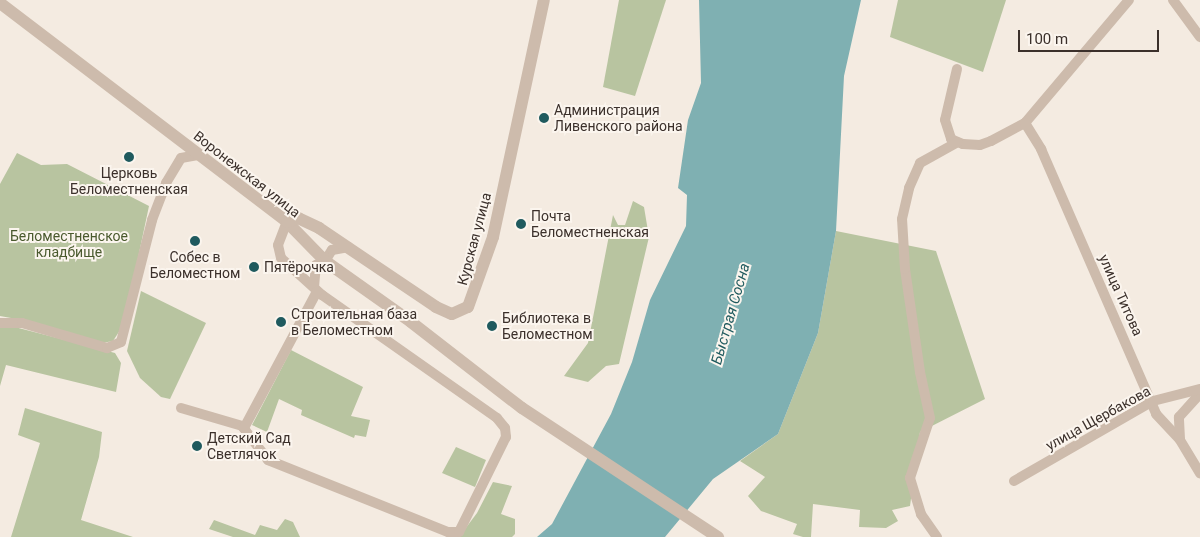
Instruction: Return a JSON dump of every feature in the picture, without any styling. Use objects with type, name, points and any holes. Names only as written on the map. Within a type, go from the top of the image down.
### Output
[{"type":"street","name":"Курская улица","points":[[287,222],[295,218],[305,220],[436,307],[454,314],[470,306],[493,237],[544,0]]},
{"type":"street","points":[[957,69],[945,120],[951,139],[958,142],[980,145],[1025,123],[1130,0]]},
{"type":"street","points":[[1173,0],[1200,37]]},
{"type":"street","name":"Воронежская улица","points":[[0,2],[287,222],[325,261],[411,322],[522,408],[718,537]]},
{"type":"street","name":"улица Титова","points":[[1025,123],[1041,149],[1153,401],[1156,414],[1180,440],[1200,473]]},
{"type":"street","points":[[937,537],[921,514],[910,478],[930,418],[920,372],[905,269],[902,219],[909,188],[920,164],[958,142]]},
{"type":"street","points":[[0,323],[22,323],[106,348],[121,342],[152,220],[166,183],[181,158],[198,155]]},
{"type":"street","points":[[181,408],[244,428],[268,460],[448,532],[459,532],[506,437],[506,428],[497,418],[315,289],[278,254],[278,245],[287,222]]},
{"type":"street","points":[[244,428],[315,289],[315,267],[325,261],[332,250],[349,248]]},
{"type":"street","name":"улица Щербакова","points":[[1014,481],[1153,401],[1200,389]]},
{"type":"street","points":[[1180,440],[1179,417],[1200,394]]},
{"type":"green space","points":[[619,0],[666,0],[635,96],[603,87]]},
{"type":"green space","points":[[898,0],[1006,0],[983,72],[890,37]]},
{"type":"green space","name":"Беломестненское кладбище","points":[[17,153],[41,165],[67,164],[149,206],[124,324],[113,341],[102,343],[22,320],[0,316],[0,184]]},
{"type":"green space","points":[[633,201],[644,207],[649,237],[619,364],[606,366],[588,382],[564,376],[588,343],[613,215],[618,225],[625,225]]},
{"type":"green space","points":[[836,231],[936,251],[985,399],[920,432],[910,506],[892,510],[898,521],[886,528],[859,527],[860,510],[813,504],[811,537],[803,537],[793,534],[797,524],[761,511],[748,496],[765,477],[740,461],[778,434],[818,333]]},
{"type":"green space","points":[[141,291],[206,323],[170,399],[161,397],[140,378],[127,351]]},
{"type":"green space","points":[[7,325],[115,353],[121,363],[116,392],[6,365],[0,386],[0,328]]},
{"type":"green space","points":[[291,350],[363,387],[351,416],[370,420],[366,437],[355,435],[354,438],[301,415],[302,410],[279,399],[267,432],[252,425]]},
{"type":"green space","points":[[25,408],[102,432],[99,457],[81,520],[133,537],[11,537],[40,443],[18,435]]},
{"type":"green space","points":[[456,447],[486,460],[475,487],[442,473]]},
{"type":"green space","points":[[493,482],[512,486],[501,514],[515,519],[515,534],[512,537],[459,537],[477,513]]},
{"type":"green space","points":[[285,519],[293,522],[300,537],[233,537],[209,529],[214,520],[255,535],[260,525],[277,530]]},
{"type":"water","name":"Быстрая Сосна","points":[[699,0],[861,0],[844,76],[836,231],[818,333],[778,434],[713,479],[665,537],[537,537],[552,524],[611,414],[632,362],[650,300],[686,226],[687,195],[678,188],[688,120],[701,83]]},
{"type":"place","name":"Администрация Ливенского района","points":[[544,118]]},
{"type":"place","name":"Церковь Беломестненская","points":[[129,157]]},
{"type":"place","name":"Почта Беломестненская","points":[[521,224]]},
{"type":"place","name":"Собес в Беломестном","points":[[195,241]]},
{"type":"place","name":"Пятёрочка","points":[[254,267]]},
{"type":"place","name":"Строительная база в Беломестном","points":[[281,322]]},
{"type":"place","name":"Библиотека в Беломестном","points":[[492,326]]},
{"type":"place","name":"Детский Сад Светлячок","points":[[197,446]]}]
